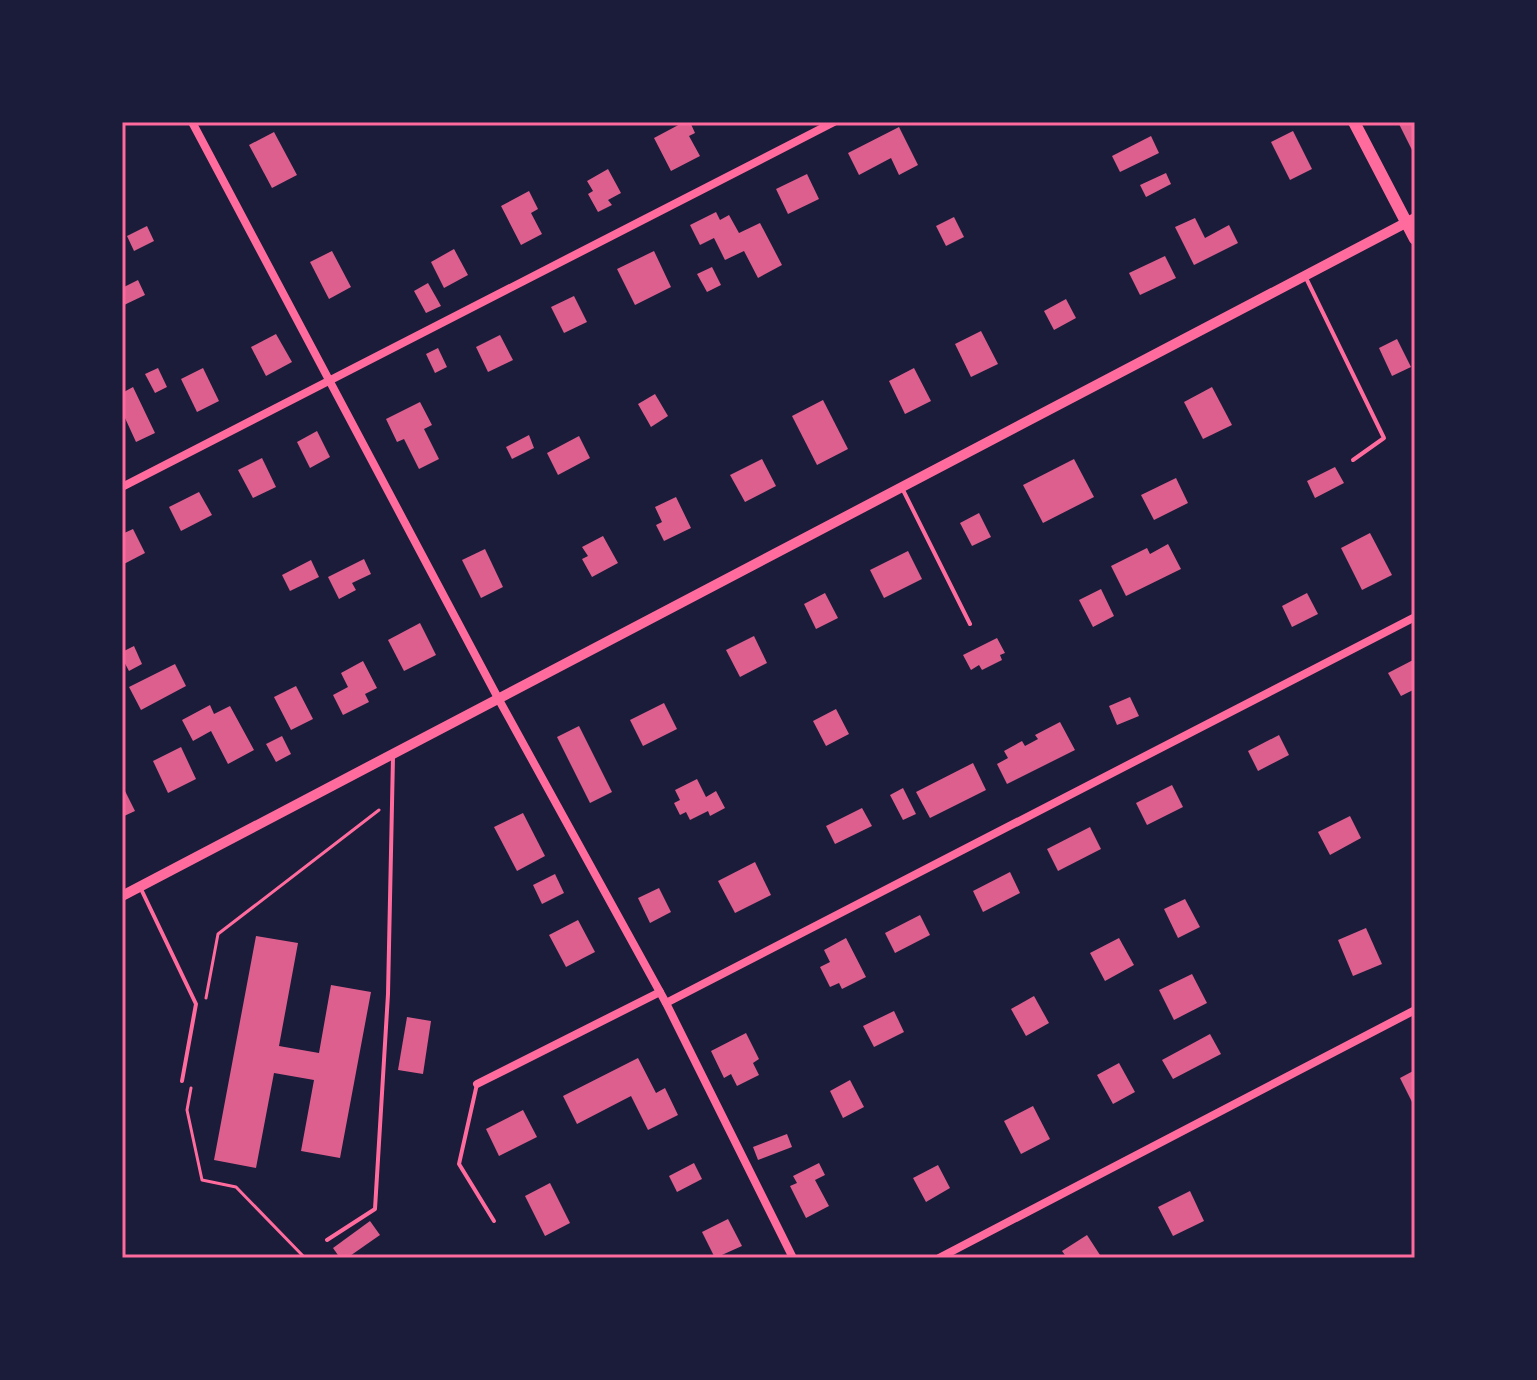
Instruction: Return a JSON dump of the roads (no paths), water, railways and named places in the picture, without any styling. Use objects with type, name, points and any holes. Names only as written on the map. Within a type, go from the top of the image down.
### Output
[{"type":"main road","points":[[1354,122],[1411,220],[1415,239]]},
{"type":"street","points":[[192,122],[498,698],[666,1003],[793,1258]]},
{"type":"street","points":[[122,487],[834,122]]},
{"type":"street","points":[[122,896],[1411,220]]},
{"type":"street","points":[[666,1003],[1415,617]]},
{"type":"street","points":[[477,1084],[660,992]]},
{"type":"street","points":[[939,1258],[1415,1010]]},
{"type":"lane","points":[[1305,276],[1384,438],[1353,460]]},
{"type":"lane","points":[[902,487],[970,624]]},
{"type":"lane","points":[[327,1240],[375,1209],[388,994],[393,754]]},
{"type":"lane","points":[[140,886],[196,1004],[182,1081]]},
{"type":"lane","points":[[477,1084],[459,1164],[494,1221]]}]
